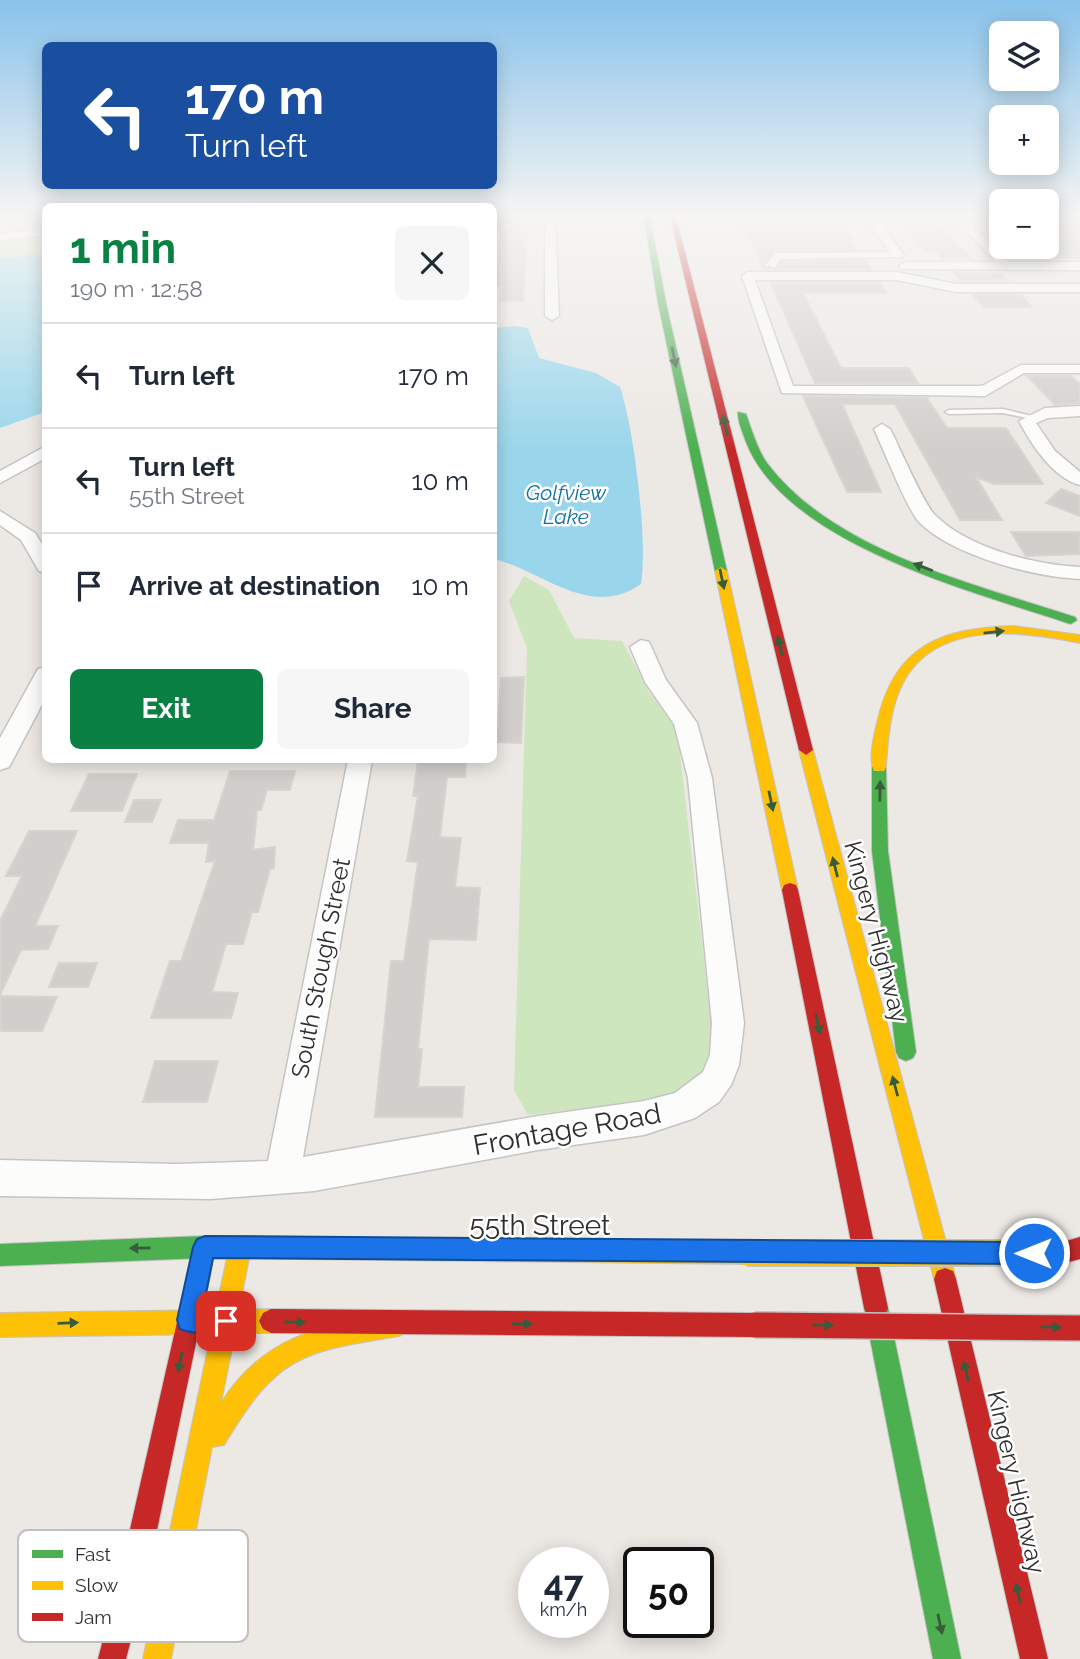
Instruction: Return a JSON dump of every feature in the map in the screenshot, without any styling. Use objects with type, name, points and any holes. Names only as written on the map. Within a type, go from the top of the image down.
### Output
[{"type":"main road","points":[[661,294],[796,915],[947,1659]]},
{"type":"main road","name":"Kingery Highway","points":[[692,294],[837,875],[926,1199],[1034,1659]]},
{"type":"main road","points":[[694,303],[755,450],[765,468],[788,492],[823,519],[918,566],[1080,623]]},
{"type":"main road","points":[[926,1199],[879,843],[880,735],[891,689],[909,663],[942,642],[987,632],[1031,629],[1080,639]]},
{"type":"main road","points":[[143,1530],[205,1247]]},
{"type":"main road","name":"55th Street","points":[[0,1255],[205,1247],[1020,1253]]},
{"type":"main road","points":[[184,1530],[240,1248]]},
{"type":"main road","points":[[1080,1248],[1054,1253],[1080,1253]]},
{"type":"main road","points":[[0,1325],[189,1320],[399,1324],[1080,1328]]},
{"type":"main road","points":[[195,1476],[245,1382],[275,1356],[321,1338],[399,1324]]},
{"type":"main road","points":[[916,1509],[924,1632]]},
{"type":"main road","points":[[112,1659],[116,1642]]},
{"type":"street","points":[[552,294],[552,316]]},
{"type":"street","points":[[757,294],[787,390],[985,391],[1021,369],[1080,369]]},
{"type":"street","points":[[1080,411],[1045,413],[1027,421],[1038,443],[1058,466],[1080,480]]},
{"type":"street","points":[[882,429],[926,518],[976,550],[1052,572],[1080,573]]},
{"type":"street","points":[[0,478],[42,453]]},
{"type":"street","points":[[0,516],[28,537],[42,560]]},
{"type":"street","name":"Frontage Road","points":[[0,1178],[172,1181],[282,1177],[353,1169],[665,1113],[699,1098],[719,1076],[728,1053],[728,1023],[700,778],[685,723],[656,682],[640,647]]},
{"type":"street","points":[[0,761],[42,682]]},
{"type":"street","name":"South Stough Street","points":[[282,1177],[359,763]]},
{"type":"lane","points":[[949,412],[1003,411],[1032,417]]},
{"type":"green space","points":[[524,576],[549,590],[574,638],[622,641],[649,692],[677,729],[715,1054],[700,1082],[663,1099],[528,1115],[514,1090],[527,648],[509,601]]},
{"type":"water","points":[[0,294],[42,294],[42,413],[0,428]]},
{"type":"water","name":"Golfview Lake","points":[[497,328],[528,328],[539,358],[596,373],[620,387],[635,456],[643,541],[641,584],[622,594],[603,597],[585,595],[497,560]]},
{"type":"building","points":[[501,294],[523,294],[523,301],[500,301]]},
{"type":"building","points":[[776,294],[804,294],[841,368],[909,368],[918,383],[815,383]]},
{"type":"building","points":[[973,295],[1021,295],[1032,307],[984,307]]},
{"type":"building","points":[[1027,376],[1071,376],[1080,384],[1080,403],[1055,405]]},
{"type":"building","points":[[803,396],[927,398],[947,428],[1006,428],[1043,484],[994,484],[976,477],[1002,520],[960,520],[895,404],[842,404],[881,492],[847,492]]},
{"type":"building","points":[[1061,489],[1080,496],[1080,516],[1046,503]]},
{"type":"building","points":[[1011,532],[1080,532],[1080,554],[1026,556]]},
{"type":"building","points":[[524,677],[521,743],[497,742],[501,678]]},
{"type":"building","points":[[418,763],[466,763],[465,777],[447,777],[440,837],[461,838],[455,887],[480,888],[476,940],[429,939],[418,1049],[422,1049],[418,1087],[464,1087],[462,1117],[375,1117],[391,961],[404,961],[418,862],[407,861],[418,796],[413,796]]},
{"type":"building","points":[[230,771],[295,771],[290,790],[267,790],[261,810],[257,810],[253,850],[275,847],[274,868],[270,869],[258,912],[252,912],[243,944],[226,944],[212,992],[238,993],[231,1018],[151,1018],[170,961],[181,961],[215,861],[206,862],[209,843],[170,843],[178,820],[214,820]]},
{"type":"building","points":[[89,774],[137,774],[122,811],[71,811]]},
{"type":"building","points":[[134,800],[161,800],[152,822],[125,822]]},
{"type":"building","points":[[29,831],[77,831],[35,926],[58,926],[48,949],[21,950],[0,995],[0,921],[22,876],[6,876]]},
{"type":"building","points":[[59,963],[97,963],[88,987],[49,987]]},
{"type":"building","points":[[0,996],[57,997],[42,1031],[0,1031]]},
{"type":"building","points":[[155,1061],[218,1061],[207,1102],[143,1102]]},
{"type":"traffic: fast","points":[[661,294],[721,571]]},
{"type":"traffic: fast","points":[[741,414],[754,448],[765,467],[793,497],[827,522],[906,563],[1071,620]]},
{"type":"traffic: fast","points":[[879,767],[880,851],[906,1052]]},
{"type":"traffic: fast","points":[[0,1255],[205,1247],[475,1250]]},
{"type":"traffic: fast","points":[[876,1308],[947,1659]]},
{"type":"traffic: slow","points":[[721,571],[790,890]]},
{"type":"traffic: slow","points":[[879,767],[883,727],[894,688],[908,665],[923,651],[942,641],[965,634],[989,631],[1038,632],[1080,639]]},
{"type":"traffic: slow","points":[[806,750],[945,1279]]},
{"type":"traffic: slow","points":[[183,1530],[240,1248]]},
{"type":"traffic: slow","points":[[475,1250],[747,1253]]},
{"type":"traffic: slow","points":[[747,1253],[1007,1253]]},
{"type":"traffic: slow","points":[[0,1325],[271,1321]]},
{"type":"traffic: slow","points":[[215,1436],[252,1381],[289,1351],[335,1335],[399,1324]]},
{"type":"traffic: slow","points":[[157,1659],[160,1642]]},
{"type":"traffic: jam","points":[[692,294],[806,750]]},
{"type":"traffic: jam","points":[[790,890],[876,1308]]},
{"type":"traffic: jam","points":[[143,1530],[205,1247]]},
{"type":"traffic: jam","points":[[1061,1253],[1080,1248]]},
{"type":"traffic: jam","points":[[945,1279],[1034,1659]]},
{"type":"traffic: jam","points":[[271,1321],[755,1325]]},
{"type":"traffic: jam","points":[[755,1325],[1080,1328]]},
{"type":"traffic: jam","points":[[112,1659],[116,1642]]},
{"type":"route","points":[[226,1321],[189,1320],[205,1247],[1034,1253]]}]
